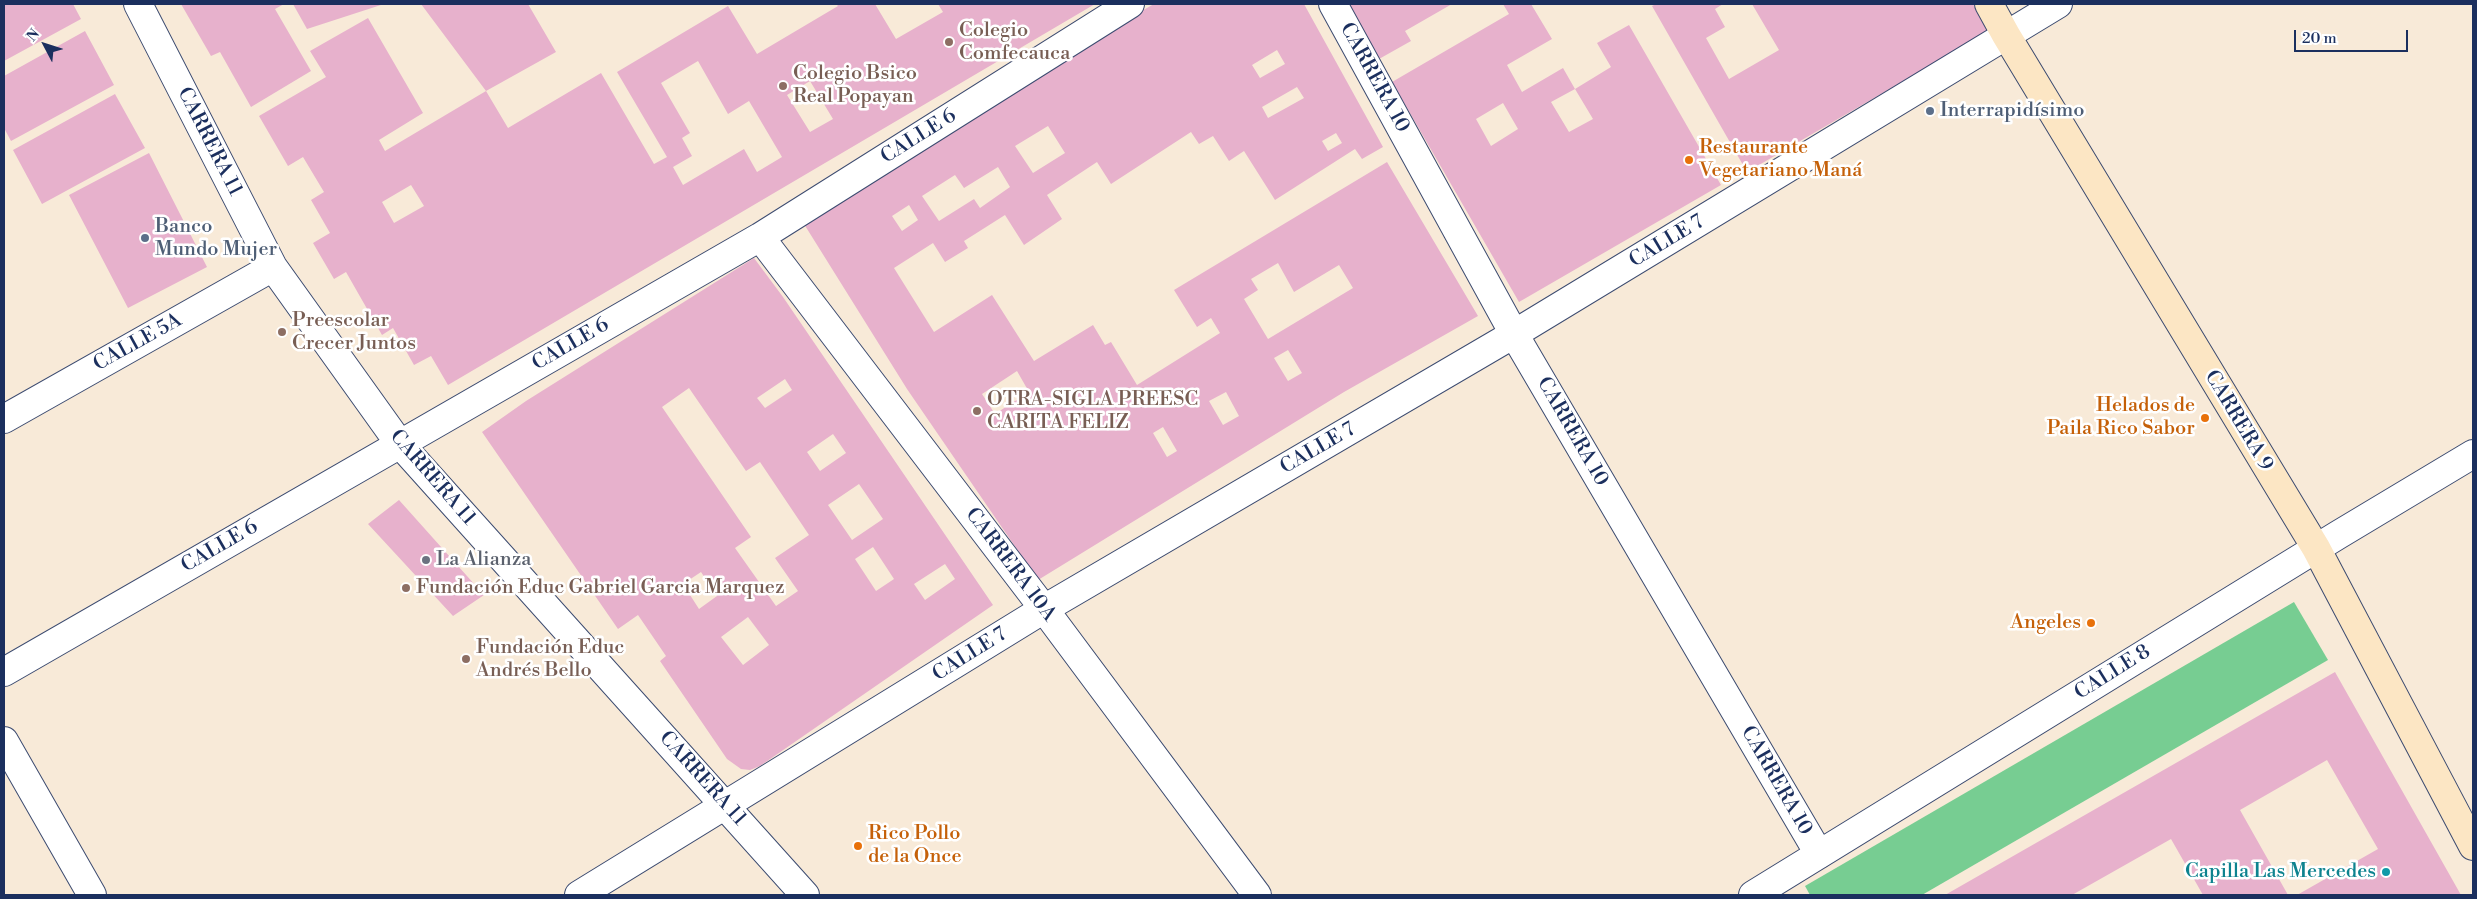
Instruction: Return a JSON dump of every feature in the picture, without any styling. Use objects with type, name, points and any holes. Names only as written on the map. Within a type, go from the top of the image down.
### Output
[{"type":"main road","name":"CARRERA 9","points":[[1989,4],[2316,548],[2473,846]]},
{"type":"street","name":"CARRERA 11","points":[[138,4],[273,267],[399,443],[726,804],[805,895]]},
{"type":"street","name":"CALLE 6","points":[[4,672],[760,237],[1130,4]]},
{"type":"street","name":"CARRERA 10","points":[[1333,4],[1514,334],[1819,854]]},
{"type":"street","name":"CALLE 7","points":[[579,895],[1044,609],[1514,334],[2058,4]]},
{"type":"street","name":"CARRERA 10A","points":[[760,237],[1044,609],[1256,895]]},
{"type":"street","name":"CALLE 5A","points":[[4,419],[273,267]]},
{"type":"street","name":"CALLE 8","points":[[1753,895],[2316,548],[2473,454]]},
{"type":"street","points":[[4,741],[92,895]]},
{"type":"green space","points":[[2294,602],[2328,660],[1922,895],[1810,895],[1805,886]]},
{"type":"building","points":[[4,4],[73,4],[81,19],[4,61]]},
{"type":"building","points":[[181,4],[284,4],[275,9],[311,71],[251,107],[220,52],[211,56]]},
{"type":"building","points":[[293,4],[384,4],[307,29]]},
{"type":"building","points":[[421,4],[528,4],[556,52],[486,91]]},
{"type":"building","points":[[836,4],[875,4],[896,39],[943,12],[938,4],[1095,4],[448,385],[431,356],[414,365],[393,328],[382,335],[346,272],[334,279],[313,243],[330,233],[311,200],[324,192],[303,157],[288,166],[259,116],[326,77],[310,51],[368,18],[423,113],[379,140],[385,151],[486,91],[508,128],[601,73],[654,164],[667,157],[617,72],[728,6],[757,54],[838,6]],"holes":[[[698,61],[728,114],[749,101],[782,157],[757,172],[744,149],[683,185],[673,167],[692,156],[682,138],[690,133],[661,83]],[[810,81],[833,119],[810,132],[787,95]],[[411,185],[424,206],[394,223],[382,202]]]},
{"type":"building","points":[[1154,4],[1304,4],[1383,147],[1362,159],[1355,149],[1275,200],[1244,151],[1229,161],[1213,136],[1199,144],[1191,132],[1111,184],[1097,162],[1047,195],[1062,219],[1024,245],[1005,215],[964,241],[968,248],[945,262],[933,243],[894,268],[934,332],[992,295],[1034,361],[1093,325],[1105,345],[1111,342],[1137,385],[1220,333],[1211,318],[1197,327],[1174,290],[1387,162],[1478,316],[1344,392],[1038,580],[907,389],[804,224],[1099,35]],"holes":[[[1277,50],[1285,64],[1260,78],[1252,65]],[[1297,87],[1304,98],[1268,118],[1262,107]],[[1048,126],[1065,153],[1033,173],[1015,146]],[[1336,133],[1342,143],[1328,151],[1322,141]],[[998,167],[1010,187],[980,208],[974,199],[939,221],[922,196],[955,175],[964,188]],[[909,205],[918,220],[902,231],[892,216]],[[1278,263],[1294,292],[1339,265],[1353,288],[1268,339],[1244,299],[1258,290],[1251,279]],[[1288,350],[1302,373],[1288,381],[1274,358]],[[1017,371],[1029,392],[995,414],[982,394]],[[1226,392],[1239,416],[1223,425],[1209,401]],[[1163,427],[1177,451],[1167,457],[1153,433]]]},
{"type":"building","points":[[1347,4],[1452,4],[1405,31],[1411,41],[1379,59]]},
{"type":"building","points":[[1503,4],[1531,4],[1552,39],[1507,65],[1522,92],[1563,68],[1575,89],[1611,67],[1597,43],[1629,25],[1721,185],[1519,302],[1392,82],[1509,14]],"holes":[[[1575,89],[1593,119],[1569,132],[1551,102]],[[1503,103],[1518,129],[1491,146],[1476,119]]]},
{"type":"building","points":[[1656,4],[1723,4],[1715,9],[1725,27],[1706,38],[1729,79],[1779,50],[1752,4],[1973,4],[1989,31],[1747,172],[1652,6]]},
{"type":"building","points":[[85,31],[114,85],[11,141],[4,128],[4,76]]},
{"type":"building","points":[[115,94],[145,148],[42,204],[13,150]]},
{"type":"building","points":[[149,153],[207,267],[128,308],[69,195]]},
{"type":"building","points":[[754,258],[783,297],[993,605],[760,766],[750,770],[741,769],[727,759],[660,661],[666,656],[638,615],[618,629],[482,432],[526,401]],"holes":[[[785,379],[792,390],[765,408],[757,398]],[[689,388],[746,471],[760,462],[809,535],[775,558],[798,591],[776,606],[735,548],[751,537],[662,407]],[[833,434],[846,453],[820,471],[807,452]],[[859,484],[883,519],[852,540],[828,505]],[[873,547],[894,579],[876,591],[855,559]],[[945,564],[955,579],[925,600],[914,584]],[[701,572],[717,596],[699,609],[683,584]],[[748,617],[769,645],[743,665],[721,637]]]},
{"type":"building","name":"La Alianza","points":[[399,500],[484,595],[453,616],[368,524]]},
{"type":"building","points":[[2335,672],[2461,895],[2297,895],[2378,849],[2327,760],[2240,810],[2288,895],[2203,895],[2171,839],[2072,895],[1945,895]]},
{"type":"place","name":"Colegio Comfecauca","points":[[949,42]]},
{"type":"place","name":"Colegio Bsico Real Popayan","points":[[783,86]]},
{"type":"place","name":"Interrapidísimo","points":[[1930,111]]},
{"type":"place","name":"Restaurante Vegetariano Maná","points":[[1689,160]]},
{"type":"place","name":"Banco Mundo Mujer","points":[[145,238]]},
{"type":"place","name":"Preescolar Crecer Juntos","points":[[282,332]]},
{"type":"place","name":"OTRA-SIGLA PREESC CARITA FELIZ","points":[[977,411]]},
{"type":"place","name":"Helados de Paila Rico Sabor","points":[[2205,418]]},
{"type":"place","name":"La Alianza","points":[[426,560]]},
{"type":"place","name":"Fundación Educ Gabriel Garcia Marquez","points":[[406,588]]},
{"type":"place","name":"Angeles","points":[[2091,623]]},
{"type":"place","name":"Fundación Educ Andrés Bello","points":[[466,659]]},
{"type":"place","name":"Rico Pollo de la Once","points":[[858,846]]},
{"type":"place","name":"Capilla Las Mercedes","points":[[2386,872]]}]
